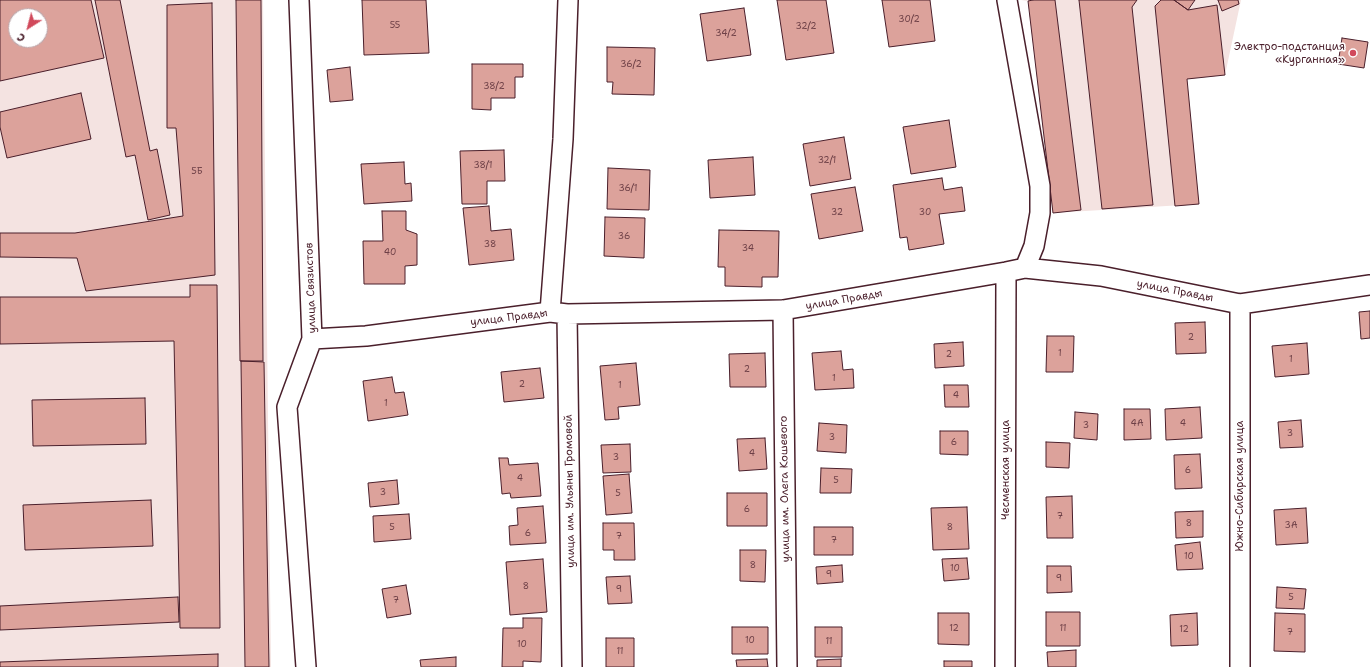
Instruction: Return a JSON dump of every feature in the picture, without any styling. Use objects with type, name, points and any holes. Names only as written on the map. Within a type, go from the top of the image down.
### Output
[{"type":"street","name":"улица Связистов","points":[[299,0],[312,339],[287,407],[306,667]]},
{"type":"street","name":"улица им. Ульяны Громовой","points":[[568,0],[559,314],[572,667]]},
{"type":"street","points":[[1007,0],[1040,186],[1040,213],[1034,246],[1025,268]]},
{"type":"street","name":"улица Правды","points":[[312,339],[366,336],[559,314],[783,310],[1025,268],[1101,276],[1240,304],[1370,285]]},
{"type":"street","name":"Чесменская улица","points":[[1005,667],[1006,272]]},
{"type":"street","name":"Южно-Сибирская улица","points":[[1240,304],[1240,667]]},
{"type":"street","name":"улица им. Олега Кошевого","points":[[783,310],[787,667]]},
{"type":"shaded area","points":[[0,0],[263,0],[271,667],[0,667]]},
{"type":"shaded area","points":[[1021,0],[1241,0],[1225,75],[1187,79],[1199,204],[1053,213],[1028,1]]},
{"type":"building","points":[[0,0],[91,0],[104,58],[0,81]]},
{"type":"building","points":[[95,0],[120,0],[150,151],[157,149],[170,215],[148,220],[135,155],[126,157]]},
{"type":"building","points":[[236,0],[261,0],[263,361],[240,361]]},
{"type":"building","points":[[362,0],[426,0],[429,53],[364,55]]},
{"type":"building","points":[[777,0],[826,0],[834,53],[786,60]]},
{"type":"building","points":[[882,0],[930,0],[935,41],[889,47]]},
{"type":"building","points":[[1055,0],[1081,210],[1053,213],[1028,1]]},
{"type":"building","points":[[1079,0],[1137,0],[1132,7],[1153,205],[1102,209]]},
{"type":"building","points":[[1161,0],[1174,0],[1188,10],[1217,5],[1225,75],[1187,79],[1199,204],[1175,206],[1155,6]]},
{"type":"building","points":[[1174,0],[1195,0],[1188,10]]},
{"type":"building","points":[[1218,0],[1238,0],[1239,4],[1222,11]]},
{"type":"building","points":[[212,3],[215,275],[86,291],[77,258],[0,257],[0,233],[75,233],[183,216],[176,128],[167,128],[167,5]]},
{"type":"building","points":[[744,8],[751,55],[707,61],[700,14]]},
{"type":"building","name":"Электро-подстанция «Курганная»","points":[[1342,38],[1368,42],[1364,68],[1338,64]]},
{"type":"building","points":[[607,47],[655,48],[654,95],[612,94],[613,82],[607,82]]},
{"type":"building","points":[[472,64],[523,64],[523,77],[515,77],[515,98],[491,98],[491,110],[472,109]]},
{"type":"building","points":[[350,67],[353,100],[330,102],[327,70]]},
{"type":"building","points":[[81,93],[91,139],[7,158],[0,127],[0,112]]},
{"type":"building","points":[[949,120],[956,167],[911,174],[903,127]]},
{"type":"building","points":[[844,137],[851,179],[810,186],[803,144]]},
{"type":"building","points":[[504,150],[505,181],[487,181],[487,204],[462,204],[460,151]]},
{"type":"building","points":[[753,157],[755,195],[710,198],[708,160]]},
{"type":"building","points":[[404,162],[405,184],[411,183],[412,201],[364,204],[361,164]]},
{"type":"building","points":[[608,168],[650,170],[649,210],[607,209]]},
{"type":"building","points":[[942,178],[944,190],[962,187],[965,211],[939,214],[944,244],[909,250],[907,237],[900,238],[893,185]]},
{"type":"building","points":[[855,187],[863,231],[819,239],[811,194]]},
{"type":"building","points":[[489,206],[491,231],[511,229],[514,260],[469,265],[463,208]]},
{"type":"building","points":[[382,211],[406,211],[406,230],[417,234],[417,265],[405,266],[405,284],[364,284],[363,241],[383,241]]},
{"type":"building","points":[[605,217],[645,218],[644,258],[604,256]]},
{"type":"building","points":[[719,230],[779,231],[778,277],[762,277],[762,287],[725,286],[725,267],[718,267]]},
{"type":"building","points":[[190,285],[217,285],[220,628],[180,628],[174,341],[0,344],[0,297],[190,297]]},
{"type":"building","points":[[1370,311],[1370,338],[1361,339],[1359,312]]},
{"type":"building","points":[[1205,322],[1206,353],[1176,354],[1175,323]]},
{"type":"building","points":[[1047,336],[1074,336],[1073,372],[1046,372]]},
{"type":"building","points":[[963,342],[964,366],[935,368],[934,344]]},
{"type":"building","points":[[1307,343],[1309,374],[1275,377],[1272,346]]},
{"type":"building","points":[[841,351],[843,370],[853,369],[854,388],[815,390],[812,353]]},
{"type":"building","points":[[765,353],[766,387],[730,387],[729,354]]},
{"type":"building","points":[[241,361],[264,362],[269,667],[245,667]]},
{"type":"building","points":[[636,363],[640,405],[618,407],[619,419],[605,420],[600,366]]},
{"type":"building","points":[[540,368],[544,398],[504,402],[501,372]]},
{"type":"building","points":[[392,377],[395,393],[404,392],[408,415],[368,421],[363,381]]},
{"type":"building","points":[[944,385],[968,385],[969,407],[945,407]]},
{"type":"building","points":[[145,398],[146,444],[33,446],[32,400]]},
{"type":"building","points":[[1200,407],[1202,438],[1166,440],[1165,409]]},
{"type":"building","points":[[1124,409],[1150,409],[1151,439],[1124,440]]},
{"type":"building","points":[[1075,412],[1098,414],[1097,440],[1074,438]]},
{"type":"building","points":[[1301,420],[1303,447],[1280,448],[1278,422]]},
{"type":"building","points":[[819,423],[847,425],[846,453],[817,451]]},
{"type":"building","points":[[940,431],[968,431],[968,455],[940,454]]},
{"type":"building","points":[[765,438],[767,469],[739,471],[737,439]]},
{"type":"building","points":[[1046,442],[1070,443],[1069,468],[1046,467]]},
{"type":"building","points":[[630,444],[631,472],[603,473],[601,445]]},
{"type":"building","points":[[1200,454],[1202,488],[1175,489],[1174,455]]},
{"type":"building","points":[[499,458],[508,458],[509,465],[538,463],[541,496],[511,498],[510,493],[502,494]]},
{"type":"building","points":[[821,468],[852,469],[851,493],[820,493]]},
{"type":"building","points":[[629,474],[632,513],[606,515],[603,476]]},
{"type":"building","points":[[397,480],[399,504],[370,507],[368,483]]},
{"type":"building","points":[[727,493],[767,493],[767,526],[727,526]]},
{"type":"building","points":[[1072,496],[1073,538],[1047,538],[1046,497]]},
{"type":"building","points":[[151,500],[153,546],[25,550],[23,505]]},
{"type":"building","points":[[543,506],[546,543],[510,545],[509,526],[518,525],[517,508]]},
{"type":"building","points":[[967,507],[969,549],[933,550],[931,508]]},
{"type":"building","points":[[1306,508],[1308,543],[1276,545],[1274,510]]},
{"type":"building","points":[[1203,511],[1203,537],[1176,538],[1175,512]]},
{"type":"building","points":[[409,514],[411,539],[374,542],[373,516]]},
{"type":"building","points":[[603,523],[634,523],[635,560],[614,560],[614,550],[603,550]]},
{"type":"building","points":[[814,527],[853,527],[853,555],[814,555]]},
{"type":"building","points":[[1200,542],[1203,569],[1177,570],[1175,545]]},
{"type":"building","points":[[740,550],[766,550],[765,582],[740,581]]},
{"type":"building","points":[[967,558],[969,579],[944,581],[942,559]]},
{"type":"building","points":[[543,559],[547,612],[510,615],[506,562]]},
{"type":"building","points":[[842,565],[843,582],[817,584],[816,567]]},
{"type":"building","points":[[1047,566],[1071,566],[1072,592],[1047,593]]},
{"type":"building","points":[[630,576],[632,603],[608,604],[606,577]]},
{"type":"building","points":[[406,585],[411,614],[387,618],[382,589]]},
{"type":"building","points":[[1277,587],[1306,589],[1304,609],[1276,608]]},
{"type":"building","points":[[178,597],[179,622],[0,630],[0,606]]},
{"type":"building","points":[[1046,612],[1080,612],[1080,646],[1046,646]]},
{"type":"building","points":[[938,613],[969,613],[969,645],[938,644]]},
{"type":"building","points":[[1197,613],[1198,645],[1171,646],[1170,615]]},
{"type":"building","points":[[1275,613],[1305,614],[1305,652],[1274,651]]},
{"type":"building","points":[[523,618],[542,618],[541,662],[523,661],[523,667],[502,667],[503,628],[523,628]]},
{"type":"building","points":[[732,627],[768,627],[768,654],[732,654]]},
{"type":"building","points":[[815,627],[842,627],[842,657],[815,657]]},
{"type":"building","points":[[606,638],[634,638],[634,667],[606,667]]},
{"type":"building","points":[[1076,650],[1076,667],[1048,667],[1047,652]]},
{"type":"building","points":[[218,654],[218,667],[0,667],[0,662]]},
{"type":"building","points":[[456,657],[456,667],[421,667],[420,660]]},
{"type":"building","points":[[767,659],[768,667],[737,667],[736,660]]},
{"type":"building","points":[[841,659],[841,667],[817,667],[817,660]]},
{"type":"building","points":[[944,661],[972,661],[972,667],[944,667]]},
{"type":"place","name":"Электро-подстанция «Курганная»","points":[[1353,53]]}]
